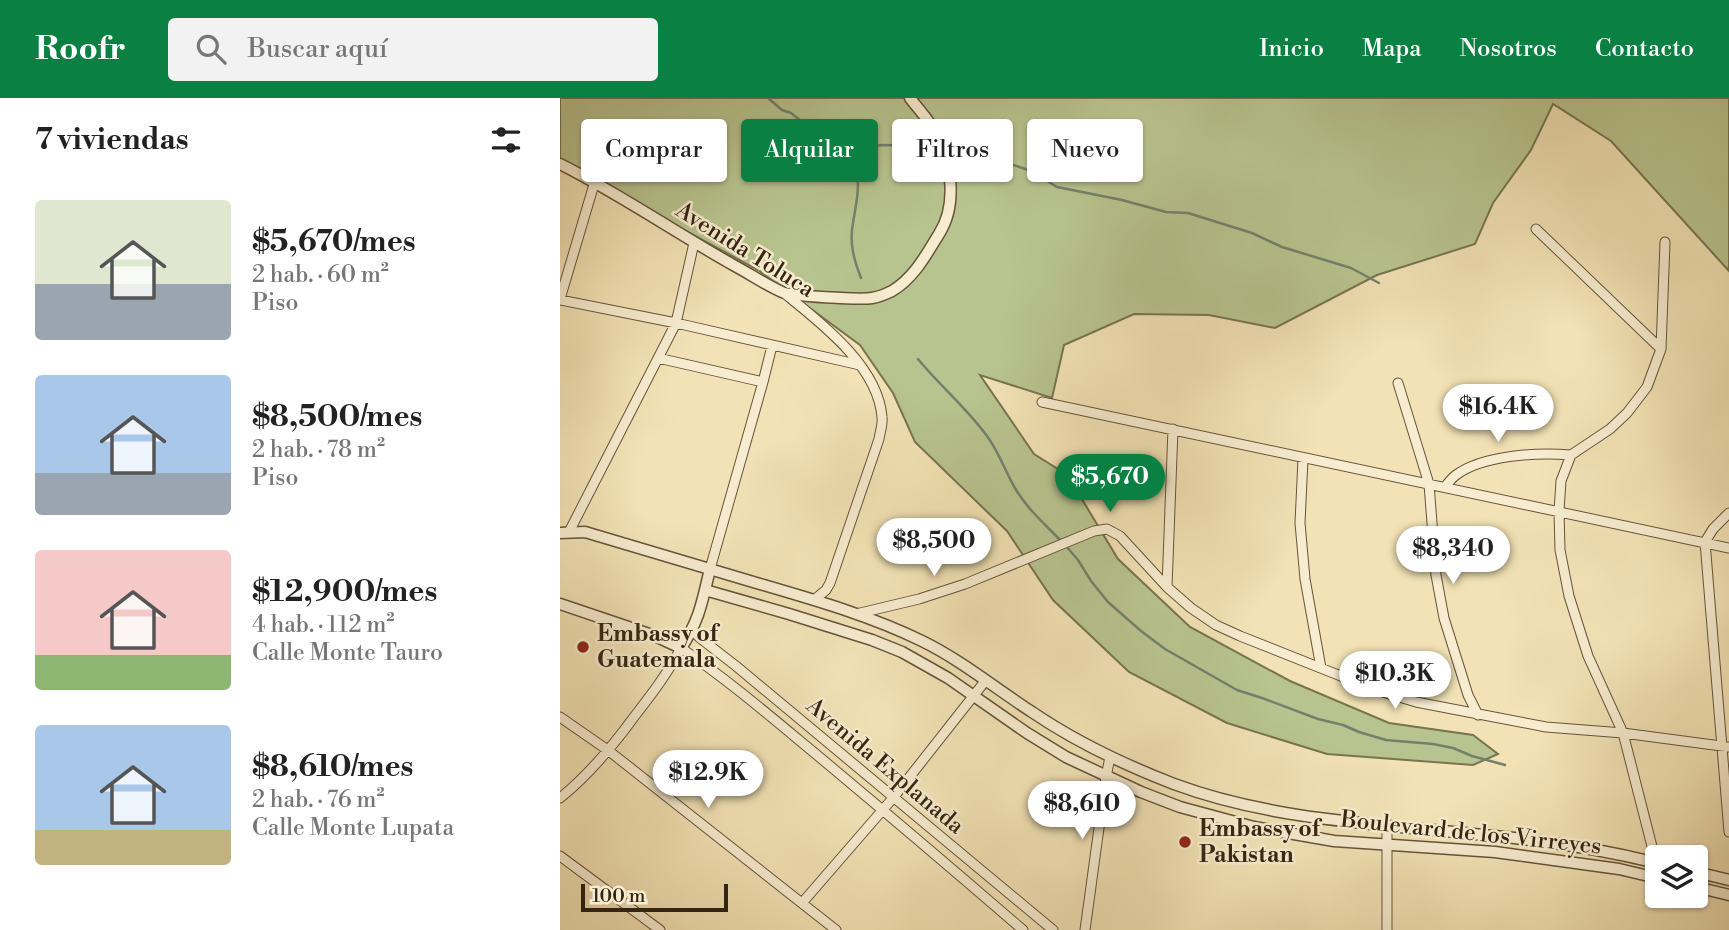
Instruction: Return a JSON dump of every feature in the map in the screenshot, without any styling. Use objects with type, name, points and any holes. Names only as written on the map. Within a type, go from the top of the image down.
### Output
[{"type":"street","points":[[784,293],[872,298],[890,292],[917,269],[942,229],[950,204],[950,178],[947,158],[937,134],[910,98]]},
{"type":"street","name":"Avenida Toluca","points":[[560,164],[581,174]]},
{"type":"street","points":[[595,182],[560,299],[860,365]]},
{"type":"street","name":"Avenida Toluca","points":[[597,182],[694,243],[784,293],[826,327],[860,365],[871,383],[879,401],[883,420],[881,429],[830,583],[814,600]]},
{"type":"street","points":[[1535,229],[1661,349]]},
{"type":"street","points":[[1652,845],[1623,733],[1588,656],[1569,596],[1560,550],[1559,511],[1561,481],[1571,455],[1610,429],[1627,413],[1647,387],[1661,349],[1665,242]]},
{"type":"street","points":[[562,533],[676,323],[694,243]]},
{"type":"street","points":[[560,798],[576,786],[609,751],[666,675],[692,630],[702,604],[772,346]]},
{"type":"street","points":[[657,358],[763,383]]},
{"type":"street","points":[[1398,383],[1429,484],[1436,575],[1444,618],[1468,695],[1478,715]]},
{"type":"street","points":[[1042,402],[1729,548]]},
{"type":"street","points":[[1167,587],[1173,429]]},
{"type":"street","points":[[1445,488],[1455,476],[1483,463],[1516,455],[1571,455]]},
{"type":"street","points":[[1303,459],[1300,523],[1305,579],[1321,668]]},
{"type":"street","points":[[1729,513],[1713,529],[1705,542],[1725,746],[1729,832]]},
{"type":"street","points":[[855,614],[975,580],[1094,531],[1107,529],[1120,536],[1167,587],[1216,625],[1389,694],[1416,702],[1546,727],[1623,733],[1725,746]]},
{"type":"street","name":"Boulevard de los Virreyes","points":[[562,533],[585,532],[814,600],[902,632],[954,658],[1069,735],[1110,757],[1174,784],[1292,815],[1496,836],[1620,854],[1645,861]]},
{"type":"street","name":"Boulevard de los Virreyes","points":[[705,590],[872,640],[920,661],[1066,757],[1106,777],[1180,807],[1254,827],[1334,841],[1494,852],[1619,869],[1645,875]]},
{"type":"street","points":[[560,604],[655,636],[681,648]]},
{"type":"street","name":"Avenida Explanada","points":[[692,630],[1052,930]]},
{"type":"street","name":"Avenida Explanada","points":[[681,648],[755,703],[1023,930]]},
{"type":"street","points":[[802,903],[883,810],[986,680]]},
{"type":"street","points":[[560,717],[609,751],[836,930]]},
{"type":"street","points":[[1085,930],[1110,757]]},
{"type":"street","points":[[1387,826],[1387,930]]},
{"type":"street","points":[[560,856],[660,930]]},
{"type":"street","points":[[1708,875],[1729,880]]},
{"type":"street","points":[[1708,890],[1729,895]]},
{"type":"green space","points":[[560,98],[1729,98],[1729,271],[1611,141],[1553,104],[1531,150],[1493,203],[1475,244],[1377,275],[1275,328],[1209,315],[1134,314],[1064,345],[1052,398],[980,375],[1034,454],[1061,471],[1083,501],[1118,559],[1190,627],[1290,681],[1389,723],[1473,735],[1498,754],[1473,765],[1327,754],[1227,723],[1129,672],[1053,600],[1007,531],[915,442],[893,393],[860,345],[758,270],[595,182],[727,182],[727,119],[581,119],[581,174],[560,163]]},
{"type":"waterway","points":[[768,98],[806,125],[849,146],[864,148],[892,145]]},
{"type":"waterway","points":[[1013,165],[1031,171],[1057,187],[1166,212],[1188,213],[1252,233],[1282,247],[1351,268],[1379,283]]},
{"type":"waterway","points":[[858,182],[852,244],[861,278]]},
{"type":"waterway","points":[[918,359],[987,436],[1020,496],[1061,541]]},
{"type":"waterway","points":[[1066,546],[1108,602],[1141,631],[1165,649],[1237,690],[1386,740],[1453,748],[1505,765]]},
{"type":"place","name":"Embassy of Guatemala","points":[[583,647]]},
{"type":"place","name":"Embassy of Pakistan","points":[[1185,842]]}]
